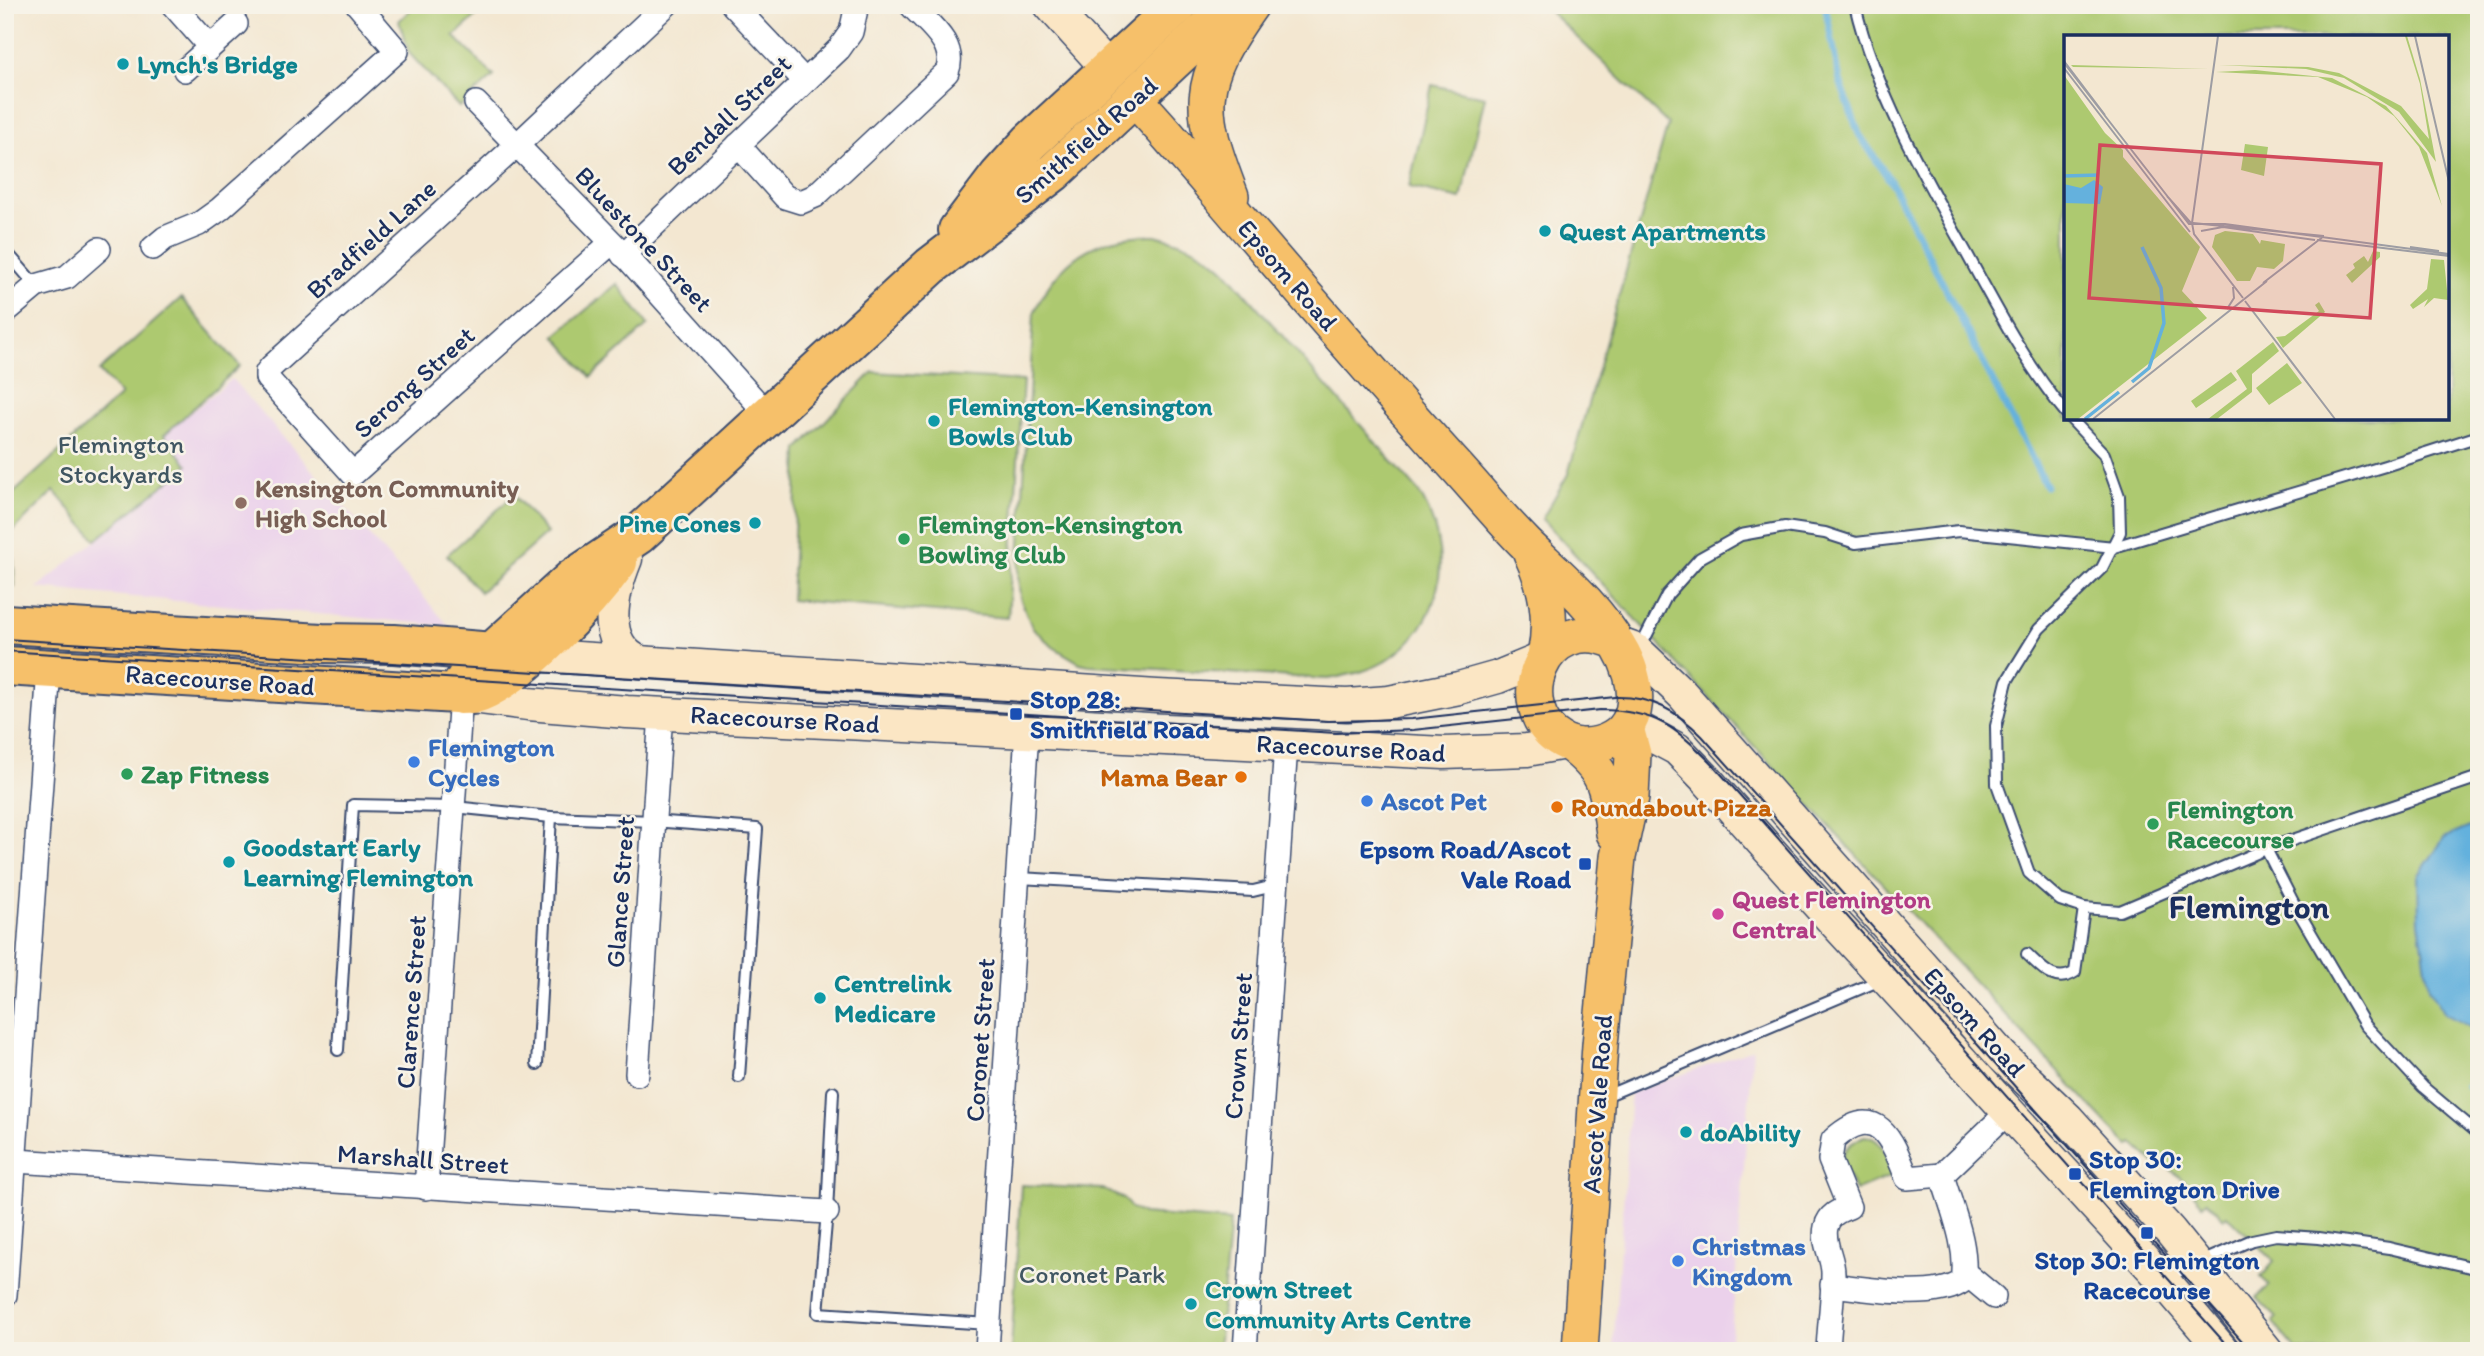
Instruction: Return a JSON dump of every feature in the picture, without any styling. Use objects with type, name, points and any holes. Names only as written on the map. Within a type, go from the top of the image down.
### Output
[{"type":"highway","name":"Smithfield Road","points":[[931,265],[1014,159],[1178,5]]},
{"type":"highway","name":"Smithfield Road","points":[[635,538],[594,594],[510,675],[475,694],[461,695],[467,675],[572,579],[635,538],[931,265],[1034,189],[1233,5]]},
{"type":"highway","name":"Epsom Road","points":[[1108,69],[1134,98]]},
{"type":"highway","name":"Racecourse Road","points":[[5,624],[322,643],[394,644],[532,655]]},
{"type":"highway","points":[[44,627],[49,669]]},
{"type":"highway","name":"Racecourse Road","points":[[5,666],[461,695]]},
{"type":"main road","name":"Epsom Road","points":[[1050,5],[1108,69]]},
{"type":"main road","points":[[1241,220],[1211,140],[1206,101],[1217,61],[1229,37],[1251,5]]},
{"type":"main road","name":"Epsom Road","points":[[1134,98],[1364,364],[1526,544],[1569,584],[1624,646],[1682,694],[2001,1056],[2068,1119],[2170,1231],[2267,1351]]},
{"type":"main road","points":[[635,538],[616,585],[612,618],[622,649],[640,662]]},
{"type":"main road","name":"Epsom Road","points":[[1526,544],[1547,594],[1549,628],[1544,657]]},
{"type":"main road","points":[[1594,635],[1624,646],[1634,689],[1634,711],[1628,726],[1612,739],[1595,745],[1567,743],[1546,727],[1537,708],[1536,682],[1544,657],[1556,645],[1578,636],[1594,635]]},
{"type":"main road","name":"Racecourse Road","points":[[532,655],[1029,687],[1287,702],[1374,704],[1474,684],[1544,657]]},
{"type":"main road","points":[[1027,732],[1029,687]]},
{"type":"main road","name":"Racecourse Road","points":[[461,695],[551,706],[662,713],[1444,753],[1527,751],[1567,743]]},
{"type":"main road","name":"Epsom Road","points":[[1628,726],[1677,749],[2162,1279],[2223,1351]]},
{"type":"main road","name":"Ascot Vale Road","points":[[1580,1351],[1596,1100],[1618,857],[1627,822],[1633,762],[1628,726]]},
{"type":"main road","name":"Ascot Vale Road","points":[[1567,743],[1592,762],[1605,783],[1618,857]]},
{"type":"street","points":[[173,5],[210,47]]},
{"type":"street","points":[[153,248],[165,238],[199,224],[220,209],[397,51],[358,5]]},
{"type":"street","name":"Bradfield Lane","points":[[267,375],[271,367],[516,146],[666,5]]},
{"type":"street","points":[[733,5],[805,81]]},
{"type":"street","name":"Bendall Street","points":[[617,249],[738,145],[846,41],[851,32],[857,5]]},
{"type":"street","points":[[738,145],[785,197],[801,202],[814,196],[947,72],[951,58],[947,45],[911,5]]},
{"type":"street","points":[[184,70],[236,24]]},
{"type":"street","name":"Bluestone Street","points":[[476,103],[617,249],[768,415]]},
{"type":"street","points":[[5,312],[36,286],[67,276],[99,249]]},
{"type":"street","name":"Serong Street","points":[[267,375],[272,386],[353,474],[617,249]]},
{"type":"street","points":[[5,1296],[49,669]]},
{"type":"street","name":"Clarence Street","points":[[426,1188],[461,695]]},
{"type":"street","name":"Glance Street","points":[[637,1074],[662,713]]},
{"type":"street","name":"Coronet Street","points":[[987,1351],[1027,732]]},
{"type":"street","name":"Crown Street","points":[[1245,1351],[1286,746]]},
{"type":"street","points":[[1828,1351],[1833,1273],[1826,1246],[1826,1229],[1835,1212],[1849,1207],[1830,1160],[1833,1140],[1852,1126],[1875,1126],[1885,1131],[1893,1143],[1908,1178],[1942,1175],[2009,1111]]},
{"type":"street","name":"Marshall Street","points":[[15,1161],[827,1212]]},
{"type":"street","points":[[1832,1285],[1926,1292],[1954,1288],[1963,1281],[1965,1273],[1956,1220],[1942,1175]]},
{"type":"street","points":[[1965,1273],[1994,1297]]},
{"type":"lane","points":[[1855,5],[1860,30],[1884,91],[1950,223],[2036,374],[2064,410]]},
{"type":"lane","points":[[5,250],[36,286]]},
{"type":"lane","points":[[2072,420],[2104,454],[2119,496],[2120,532],[2102,568],[2039,629],[2007,681],[1996,726],[1997,784],[2029,873],[2060,900],[2084,908],[2120,911],[2266,849],[2479,777]]},
{"type":"lane","points":[[1624,646],[1700,558],[1741,535],[1785,527],[1825,533],[1856,543],[1959,531],[2114,547],[2479,436]]},
{"type":"lane","points":[[338,1050],[353,805],[454,807],[551,817],[757,829],[739,1077]]},
{"type":"lane","points":[[537,1064],[551,817]]},
{"type":"lane","points":[[2266,849],[2294,904],[2365,1025],[2423,1087],[2479,1134]]},
{"type":"lane","points":[[1018,878],[1253,891],[1278,885]]},
{"type":"lane","points":[[2027,954],[2053,977],[2060,978],[2075,972],[2084,908]]},
{"type":"lane","points":[[1596,1100],[1886,977]]},
{"type":"lane","points":[[833,1092],[827,1212],[818,1313],[989,1324]]},
{"type":"lane","points":[[2162,1279],[2252,1240],[2276,1235],[2389,1248],[2479,1269]]},
{"type":"shaded area","name":"Kensington Community High School","points":[[232,379],[449,626],[37,588],[188,466],[163,435]]},
{"type":"shaded area","points":[[1753,1049],[1730,1351],[1613,1351],[1631,1093]]},
{"type":"green space","points":[[415,5],[489,5],[454,36],[494,76],[459,107],[409,53],[399,21]]},
{"type":"green space","name":"Flemington Racecourse","points":[[1543,5],[2479,5],[2479,1351],[2297,1351],[2273,1323],[2277,1318],[2257,1298],[2269,1285],[2261,1277],[2274,1262],[2272,1259],[2227,1215],[2224,1218],[2207,1201],[2203,1205],[2194,1195],[2196,1192],[2166,1165],[2160,1169],[2133,1143],[2130,1146],[2111,1128],[1542,519],[1568,474],[1668,124]]},
{"type":"green space","points":[[1432,85],[1485,97],[1461,199],[1409,187]]},
{"type":"green space","points":[[1155,235],[1193,248],[1225,270],[1418,491],[1430,514],[1437,537],[1440,561],[1438,584],[1432,607],[1421,628],[1405,646],[1384,662],[1357,673],[1328,679],[1089,665],[1080,663],[1053,647],[1032,627],[1020,598],[1018,576],[1034,313],[1055,278],[1081,253],[1115,239]]},
{"type":"green space","points":[[617,284],[648,325],[591,377],[555,336]]},
{"type":"green space","name":"Flemington Stockyards","points":[[181,298],[240,366],[164,435],[188,465],[96,540],[54,491],[12,532],[15,586],[5,586],[5,501],[121,395],[99,371]]},
{"type":"green space","name":"Flemington-Kensington Bowling Club","points":[[873,372],[1023,381],[1008,618],[791,600],[798,449]]},
{"type":"green space","points":[[514,495],[547,533],[480,592],[447,555]]},
{"type":"green space","points":[[1864,1136],[1871,1137],[1880,1145],[1893,1175],[1855,1191],[1842,1159],[1847,1148]]},
{"type":"green space","name":"Coronet Park","points":[[1021,1185],[1102,1189],[1124,1199],[1131,1208],[1143,1214],[1230,1221],[1218,1351],[1011,1351]]},
{"type":"water","points":[[2479,823],[2479,1032],[2445,1014],[2429,988],[2419,922],[2418,876],[2444,838]]},
{"type":"waterway","points":[[1825,5],[1840,81],[1859,134],[1891,182],[2046,486]]},
{"type":"waterway","points":[[2469,1061],[2476,1031]]},
{"type":"waterway","points":[[2468,1086],[2479,1085]]},
{"type":"tram line","points":[[5,639],[1328,721],[1412,719],[1615,697],[1652,702],[1673,712],[1702,736],[2251,1351]]},
{"type":"tram line","points":[[5,651],[1336,733],[1413,730],[1600,710],[1636,713],[1677,732],[1714,766],[2232,1351]]},
{"type":"place","name":"Lynch's Bridge","points":[[123,64]]},
{"type":"place","name":"Quest Apartments","points":[[1545,231]]},
{"type":"place","name":"Flemington-Kensington Bowls Club","points":[[934,421]]},
{"type":"place","name":"Kensington Community High School","points":[[241,503]]},
{"type":"place","name":"Pine Cones","points":[[755,523]]},
{"type":"place","name":"Flemington-Kensington Bowling Club","points":[[904,539]]},
{"type":"place","name":"Stop 28: Smithfield Road","points":[[1016,714]]},
{"type":"place","name":"Flemington Cycles","points":[[414,762]]},
{"type":"place","name":"Zap Fitness","points":[[127,774]]},
{"type":"place","name":"Mama Bear","points":[[1241,777]]},
{"type":"place","name":"Ascot Pet","points":[[1367,801]]},
{"type":"place","name":"Roundabout Pizza","points":[[1557,807]]},
{"type":"place","name":"Flemington Racecourse","points":[[2153,824]]},
{"type":"place","name":"Goodstart Early Learning Flemington","points":[[229,862]]},
{"type":"place","name":"Epsom Road/Ascot Vale Road","points":[[1585,864]]},
{"type":"place","name":"Quest Flemington Central","points":[[1718,914]]},
{"type":"place","name":"Centrelink Medicare","points":[[820,998]]},
{"type":"place","name":"doAbility","points":[[1686,1132]]},
{"type":"place","name":"Stop 30: Flemington Drive","points":[[2075,1174]]},
{"type":"place","name":"Stop 30: Flemington Racecourse","points":[[2147,1233]]},
{"type":"place","name":"Christmas Kingdom","points":[[1678,1261]]},
{"type":"place","name":"Crown Street Community Arts Centre","points":[[1191,1304]]},
{"type":"district","name":"Flemington","points":[[2249,906]]}]
